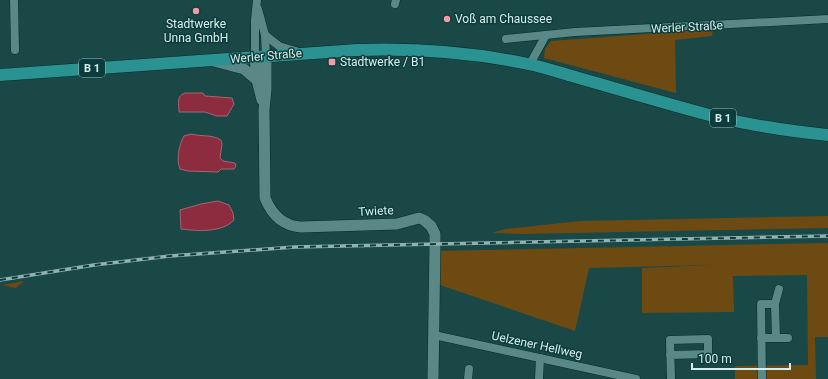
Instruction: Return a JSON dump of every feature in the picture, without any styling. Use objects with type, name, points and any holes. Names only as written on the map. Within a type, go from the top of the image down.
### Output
[{"type":"main road","name":"Werler Straße","points":[[0,75],[212,61],[304,53],[384,49],[437,50],[485,56],[530,64],[707,115],[741,123],[775,129],[828,135]]},
{"type":"street","points":[[14,0],[15,50]]},
{"type":"street","points":[[257,3],[265,35],[260,57]]},
{"type":"street","points":[[257,3],[255,20],[260,57]]},
{"type":"street","name":"Werler Straße","points":[[506,38],[828,19]]},
{"type":"street","points":[[265,35],[279,46],[304,53]]},
{"type":"street","points":[[530,64],[546,35]]},
{"type":"street","name":"Twiete","points":[[260,57],[257,80],[264,110]]},
{"type":"street","name":"Twiete","points":[[260,57],[266,95],[264,110],[265,198],[268,206],[279,219],[293,226],[301,227],[397,224],[419,218],[432,226],[435,234],[433,379]]},
{"type":"street","points":[[212,61],[244,69],[257,80]]},
{"type":"street","points":[[776,338],[775,304],[779,289]]},
{"type":"street","points":[[762,379],[761,304],[775,304]]},
{"type":"street","name":"Uelzener Hellweg","points":[[434,335],[636,379]]},
{"type":"street","points":[[761,338],[788,338]]},
{"type":"street","points":[[670,355],[708,354],[708,339],[670,340],[670,355],[671,379]]},
{"type":"street","points":[[539,379],[540,358]]},
{"type":"street","points":[[468,369],[468,379]]},
{"type":"shaded area","points":[[713,29],[712,36],[675,40],[676,93],[544,58],[545,49],[551,41]]},
{"type":"shaded area","points":[[185,93],[203,93],[205,96],[232,98],[234,104],[227,116],[217,116],[205,112],[179,112],[179,98]]},
{"type":"shaded area","points":[[191,134],[214,137],[221,140],[222,144],[220,158],[223,161],[235,163],[236,166],[234,169],[221,169],[218,172],[188,171],[180,169],[178,157],[181,143],[184,136]]},
{"type":"shaded area","points":[[218,201],[229,205],[233,213],[234,220],[229,224],[209,230],[181,229],[180,210]]},
{"type":"shaded area","points":[[828,216],[828,228],[521,234],[492,233],[505,229],[580,221]]},
{"type":"shaded area","points":[[828,243],[828,337],[815,337],[816,379],[735,379],[735,366],[808,365],[807,275],[733,276],[734,312],[642,313],[642,268],[711,265],[589,268],[575,331],[434,283],[435,251]]},
{"type":"shaded area","points":[[24,281],[16,288],[2,285]]},
{"type":"railway","points":[[0,280],[94,265],[170,256],[295,247],[828,236]]},
{"type":"place","name":"Stadtwerke Unna GmbH","points":[[196,11]]},
{"type":"place","name":"Voß am Chaussee","points":[[447,19]]},
{"type":"place","name":"Stadtwerke / B1","points":[[332,62]]}]
